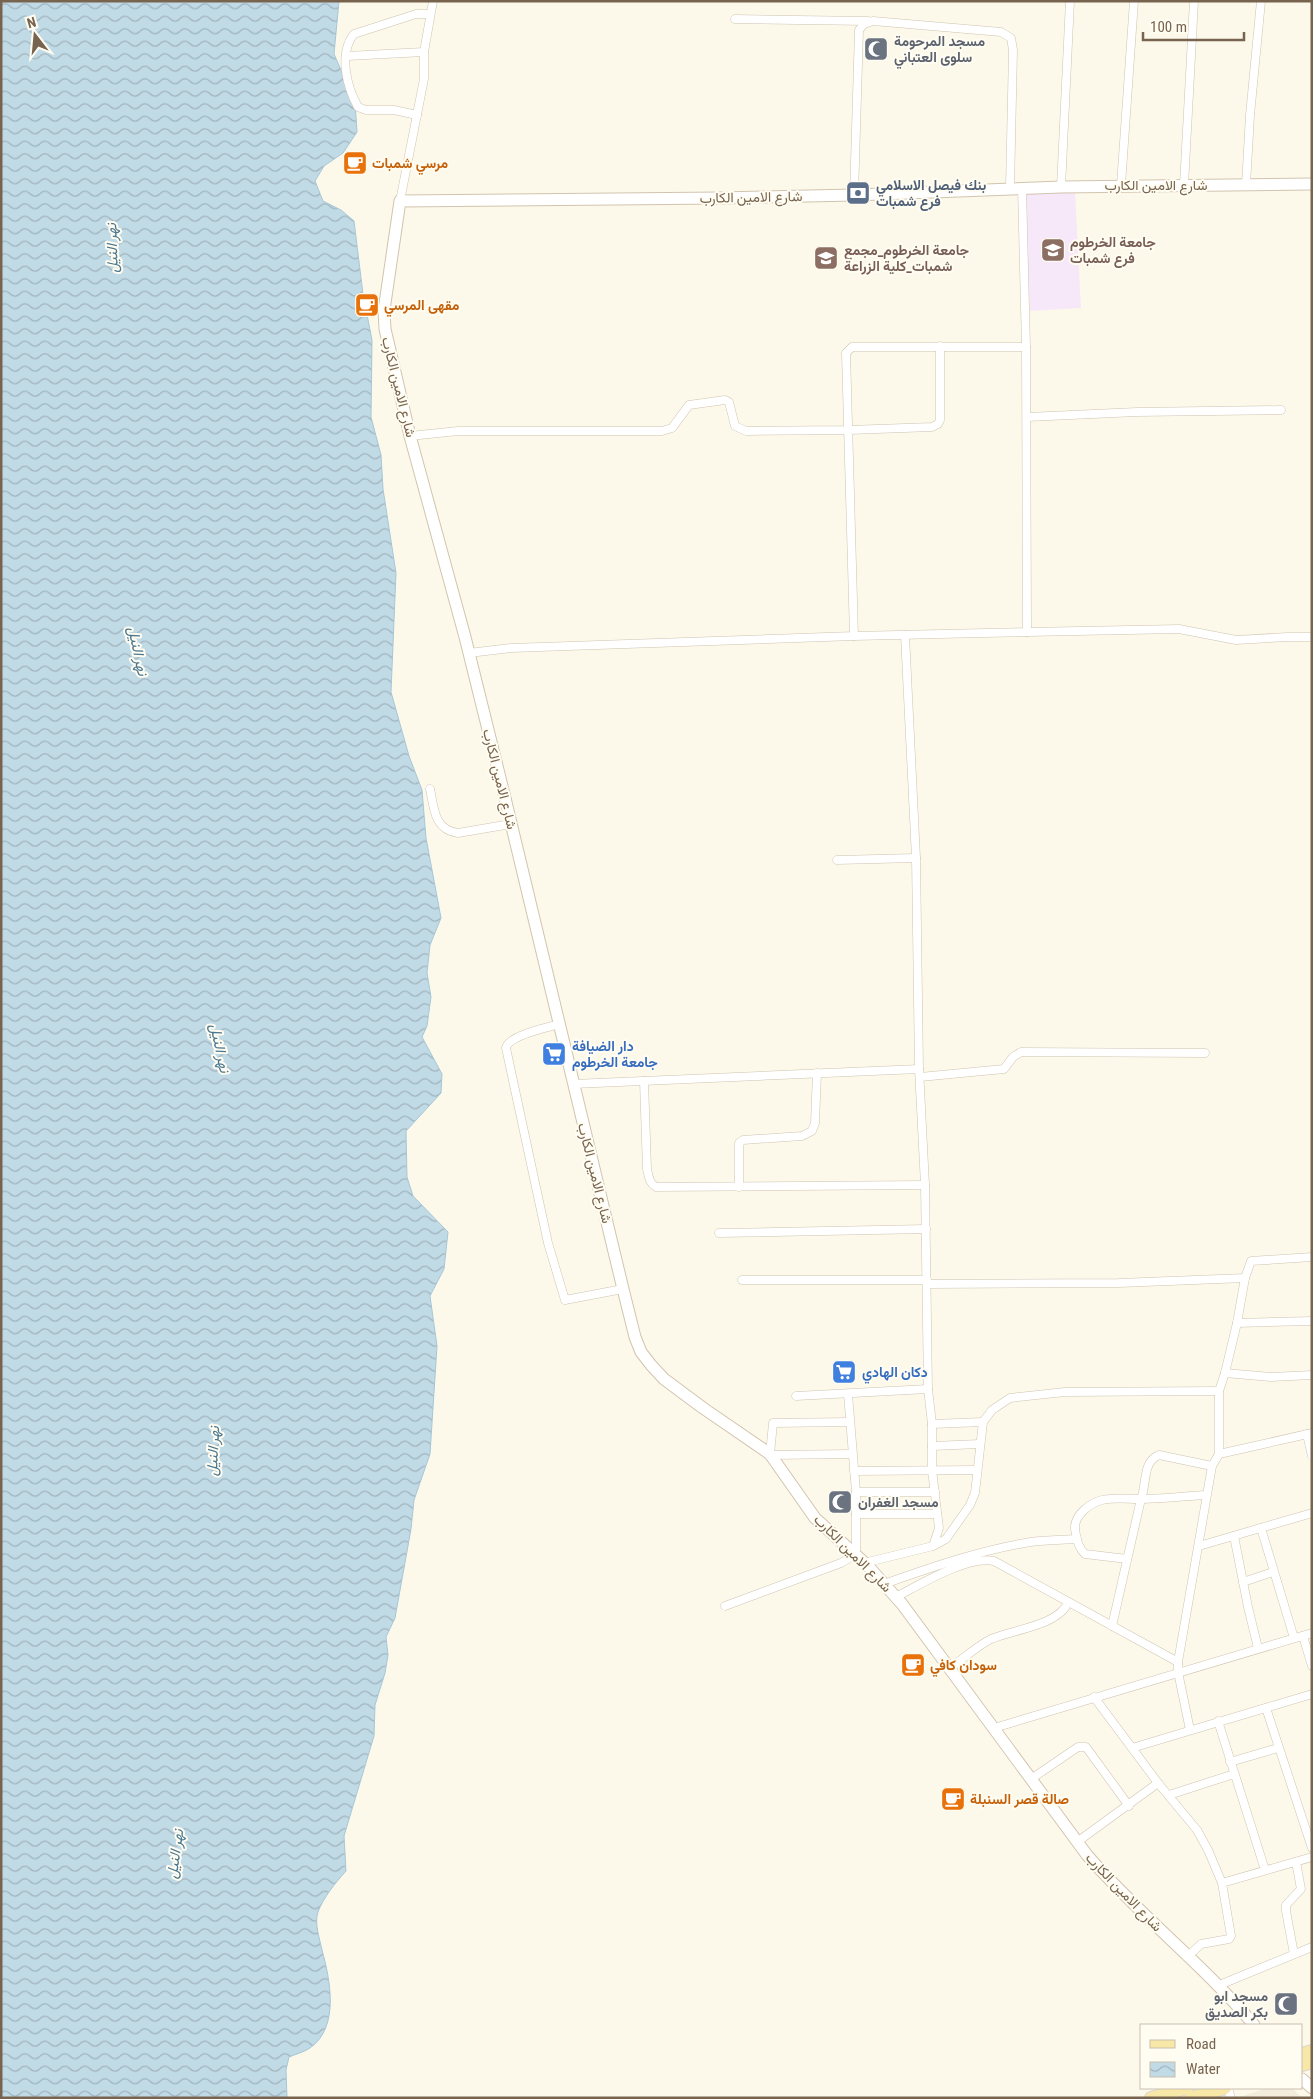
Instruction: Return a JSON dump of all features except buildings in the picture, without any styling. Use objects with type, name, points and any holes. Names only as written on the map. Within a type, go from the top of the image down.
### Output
[{"type":"main road","points":[[1305,2064],[1312,2050]]},
{"type":"main road","points":[[1151,2098],[1183,2089]]},
{"type":"main road","points":[[1191,2098],[1223,2089]]},
{"type":"street","points":[[400,202],[424,79],[424,52],[432,1]]},
{"type":"street","points":[[1061,187],[1070,1]]},
{"type":"street","points":[[1121,186],[1134,1]]},
{"type":"street","points":[[1184,185],[1194,1]]},
{"type":"street","points":[[1246,185],[1250,115],[1261,1]]},
{"type":"street","points":[[417,115],[394,110],[366,110],[358,108],[344,68],[350,39],[354,34],[416,14],[430,14]]},
{"type":"street","points":[[735,20],[873,21],[1001,32],[1010,38],[1013,50],[1016,188],[1026,347],[1027,632]]},
{"type":"street","points":[[854,195],[859,30],[864,24],[873,21]]},
{"type":"street","points":[[347,56],[424,52]]},
{"type":"street","name":"شارع الامين الكارب","points":[[1253,2024],[1217,1986],[1114,1886],[1077,1842],[896,1597],[856,1554],[815,1518],[770,1455],[664,1379],[641,1352],[635,1337],[623,1289],[469,653],[410,436],[384,318],[400,202],[854,195],[1016,188],[1312,184]]},
{"type":"street","points":[[410,436],[458,432],[662,430],[672,428],[688,405],[725,400],[732,407],[735,426],[746,431],[932,427],[938,424],[940,420],[940,346]]},
{"type":"street","points":[[854,636],[846,352],[852,347],[1026,347]]},
{"type":"street","points":[[1027,417],[1137,412],[1281,410]]},
{"type":"street","points":[[469,653],[511,648],[854,636],[1179,629],[1236,640],[1312,637]]},
{"type":"street","points":[[906,635],[916,858],[920,1073],[926,1229],[928,1389],[932,1424],[932,1470],[939,1528],[933,1546]]},
{"type":"street","points":[[430,788],[439,822],[443,828],[450,832],[458,833],[511,824]]},
{"type":"street","points":[[837,860],[916,858]]},
{"type":"street","points":[[560,1024],[513,1038],[506,1045],[548,1243],[565,1300],[623,1289]]},
{"type":"street","points":[[574,1084],[817,1073],[920,1073],[1004,1069],[1013,1057],[1021,1052],[1205,1053]]},
{"type":"street","points":[[739,1187],[739,1143],[744,1140],[802,1136],[812,1131],[815,1123],[817,1073]]},
{"type":"street","points":[[644,1081],[647,1169],[652,1185],[665,1188],[925,1185]]},
{"type":"street","points":[[719,1233],[926,1229]]},
{"type":"street","points":[[1190,1730],[1178,1672],[1178,1662],[1200,1546],[1206,1495],[1212,1466],[1220,1454],[1219,1391],[1238,1323],[1246,1278],[1251,1261],[1312,1257]]},
{"type":"street","points":[[742,1280],[1119,1283],[1246,1278]]},
{"type":"street","points":[[1238,1323],[1312,1321]]},
{"type":"street","points":[[1225,1373],[1272,1377],[1312,1375]]},
{"type":"street","points":[[796,1396],[928,1389]]},
{"type":"street","points":[[864,1563],[933,1546],[946,1539],[974,1499],[983,1422],[992,1410],[1010,1398],[1065,1392],[1219,1391]]},
{"type":"street","points":[[725,1606],[841,1563],[856,1554],[856,1492],[848,1394]]},
{"type":"street","points":[[849,1422],[773,1423],[770,1455],[852,1454]]},
{"type":"street","points":[[932,1424],[983,1422]]},
{"type":"street","points":[[1220,1454],[1309,1434],[1312,1456]]},
{"type":"street","points":[[932,1446],[980,1444]]},
{"type":"street","points":[[1112,1626],[1144,1490],[1147,1467],[1152,1458],[1159,1455],[1212,1466]]},
{"type":"street","points":[[854,1471],[976,1470]]},
{"type":"street","points":[[856,1492],[934,1492]]},
{"type":"street","points":[[1127,1559],[1085,1554],[1081,1550],[1075,1526],[1080,1515],[1088,1506],[1101,1500],[1118,1498],[1141,1499],[1206,1495]]},
{"type":"street","points":[[1200,1546],[1312,1513]]},
{"type":"street","points":[[856,1514],[937,1514]]},
{"type":"street","points":[[1261,1528],[1294,1638]]},
{"type":"street","points":[[1234,1536],[1258,1648]]},
{"type":"street","points":[[884,1584],[932,1567],[986,1552],[1031,1542],[1077,1539]]},
{"type":"street","points":[[896,1597],[939,1574],[988,1559],[994,1560],[1178,1662]]},
{"type":"street","points":[[1243,1582],[1273,1572]]},
{"type":"street","points":[[950,1668],[990,1640],[1054,1618],[1066,1609],[1068,1602]]},
{"type":"street","points":[[994,1728],[1312,1633]]},
{"type":"street","points":[[1303,1636],[1312,1666]]},
{"type":"street","points":[[1132,1748],[1312,1694]]},
{"type":"street","points":[[1094,1697],[1158,1783],[1197,1830],[1222,1883],[1231,1936],[1229,1939],[1200,1944],[1187,1957]]},
{"type":"street","points":[[1266,1708],[1312,1848]]},
{"type":"street","points":[[1218,1721],[1265,1870]]},
{"type":"street","points":[[1031,1779],[1078,1747],[1086,1747],[1128,1806]]},
{"type":"street","points":[[1230,1762],[1278,1748]]},
{"type":"street","points":[[1169,1795],[1234,1774]]},
{"type":"street","points":[[1077,1842],[1158,1783]]},
{"type":"street","points":[[1222,1883],[1312,1857]]},
{"type":"street","points":[[1294,1954],[1286,1905],[1301,1888],[1296,1862]]},
{"type":"street","points":[[1217,1986],[1312,1947]]},
{"type":"shaded area","name":"جامعة الخرطوم فرع شمبات","points":[[1075,190],[1081,308],[1030,311],[1024,193]]},
{"type":"shaded area","points":[[1264,2089],[1293,2089],[1302,2098],[1237,2098]]},
{"type":"water","name":"نهر النيل","points":[[1,1],[339,1],[334,54],[355,102],[357,132],[343,153],[324,166],[315,181],[323,201],[341,210],[354,221],[363,294],[372,340],[371,417],[381,455],[383,489],[396,573],[391,692],[409,756],[422,790],[426,838],[441,918],[430,945],[427,973],[431,997],[427,1026],[422,1037],[442,1074],[441,1093],[406,1131],[407,1177],[413,1196],[448,1232],[444,1269],[430,1296],[437,1346],[430,1454],[414,1500],[411,1529],[395,1618],[386,1637],[388,1655],[385,1673],[375,1705],[374,1736],[344,1836],[346,1871],[326,1896],[317,1916],[318,1931],[330,1988],[329,2015],[326,2028],[319,2039],[310,2048],[289,2057],[286,2070],[287,2098],[1,2098]]},
{"type":"place","name":"مسجد المرحومة سلوى العتباني","points":[[876,49]]},
{"type":"place","name":"مرسي شمبات","points":[[355,163]]},
{"type":"place","name":"بنك فيصل الاسلامي فرع شمبات","points":[[858,193]]},
{"type":"place","name":"جامعة الخرطوم فرع شمبات","points":[[1053,250]]},
{"type":"place","name":"جامعة الخرطوم_مجمع شمبات_كلية الزراعة","points":[[826,258]]},
{"type":"place","name":"مقهى المرسي","points":[[367,305]]},
{"type":"place","name":"دار الضيافة جامعة الخرطوم","points":[[554,1054]]},
{"type":"place","name":"دكان الهادي","points":[[844,1372]]},
{"type":"place","name":"مسجد الغفران","points":[[840,1502]]},
{"type":"place","name":"سودان كافي","points":[[913,1665]]},
{"type":"place","name":"صالة قصر السنبلة","points":[[953,1799]]},
{"type":"place","name":"مسجد ابو بكر الصديق","points":[[1286,2004]]}]
